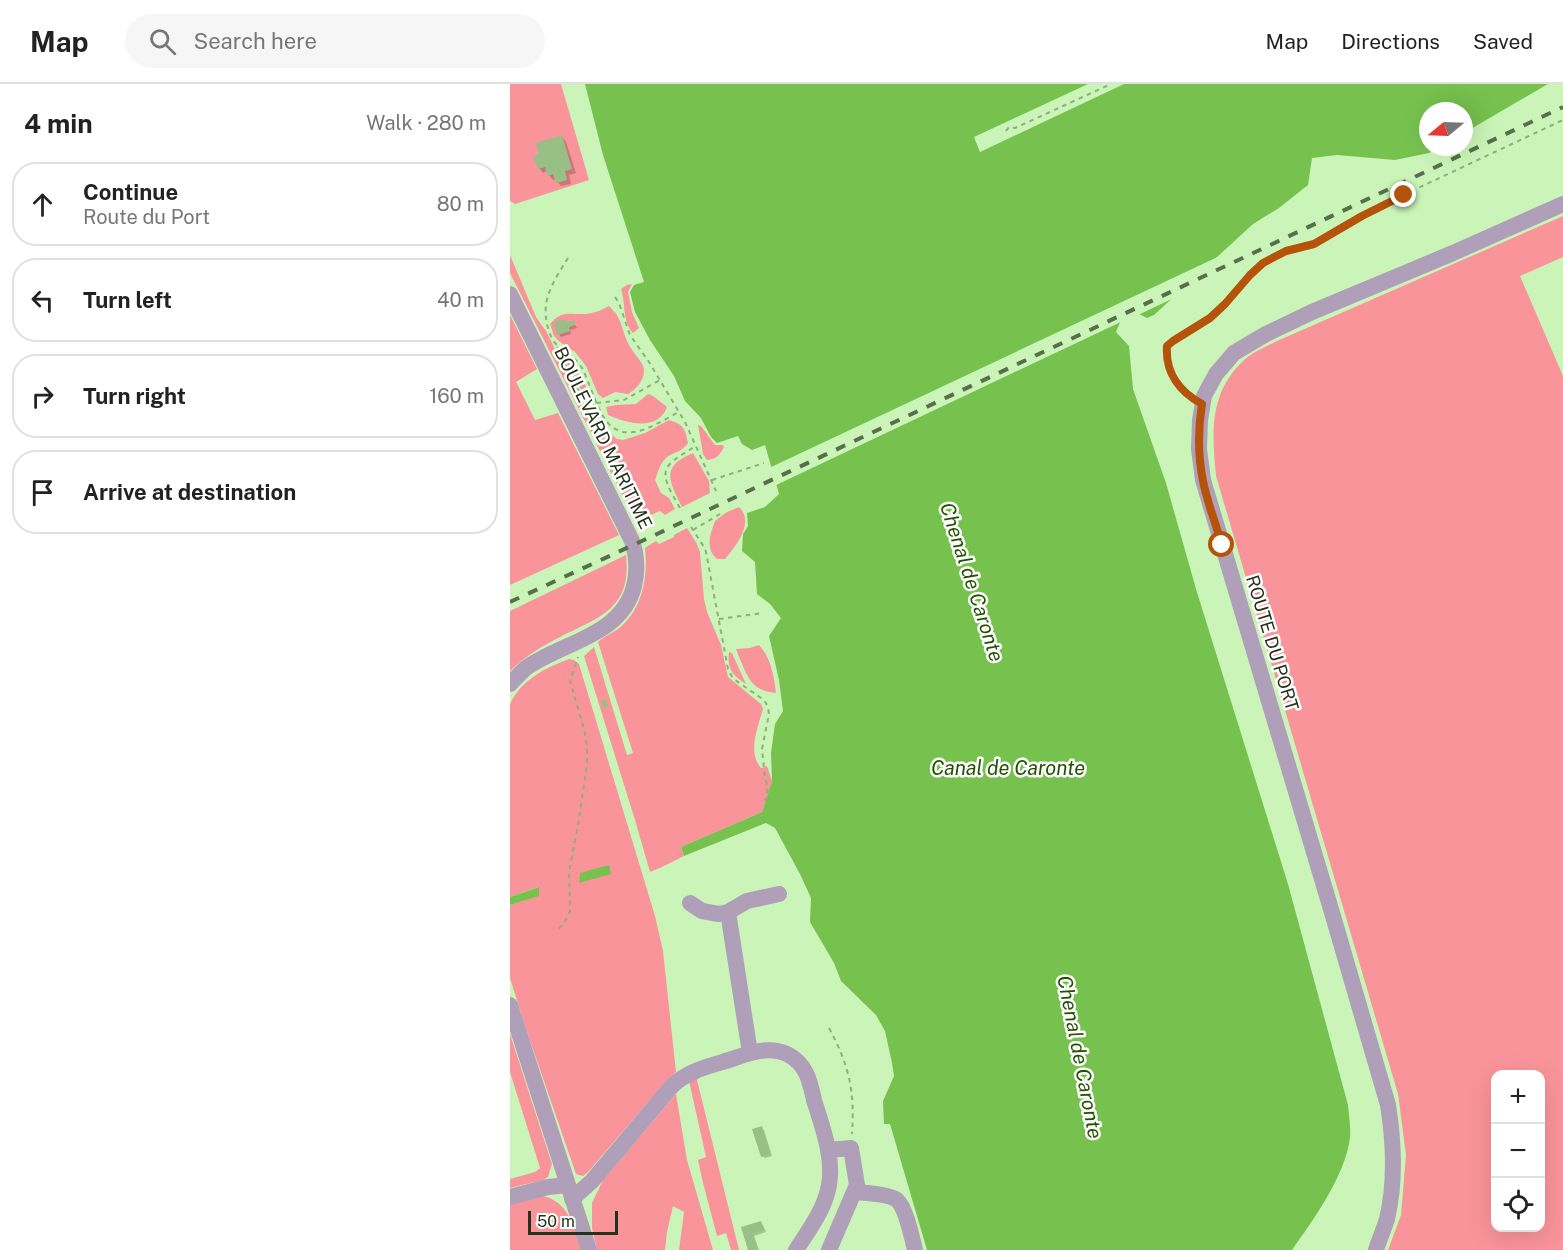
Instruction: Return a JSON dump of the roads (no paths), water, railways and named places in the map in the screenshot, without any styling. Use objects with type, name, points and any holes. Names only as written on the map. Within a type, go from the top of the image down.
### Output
[{"type":"street","name":"ROUTE DU PORT","points":[[1376,1250],[1392,1192],[1393,1135],[1388,1105],[1203,480],[1199,449],[1202,404],[1216,374],[1234,353],[1266,334],[1558,206]]},
{"type":"street","name":"BOULEVARD MARITIME","points":[[510,294],[626,527],[638,565],[633,594],[619,616],[607,625],[526,668],[510,684]]},
{"type":"street","points":[[690,903],[702,911],[728,912],[747,901],[779,894]]},
{"type":"street","points":[[728,912],[750,1053]]},
{"type":"street","points":[[510,1005],[589,1250]]},
{"type":"street","points":[[510,1197],[548,1187],[570,1192],[592,1181],[680,1079],[699,1070],[750,1053],[774,1051],[786,1054],[798,1061],[806,1073],[828,1150],[830,1169],[826,1197],[821,1210],[796,1250]]},
{"type":"street","points":[[828,1150],[851,1148],[857,1177],[855,1192],[829,1250]]},
{"type":"street","points":[[855,1192],[898,1201],[903,1207],[915,1250]]},
{"type":"water","name":"Canal de Caronte","points":[[585,84],[1088,84],[974,137],[980,152],[1124,84],[1548,84],[1473,128],[1473,102],[1419,102],[1419,155],[1395,160],[1337,155],[1312,158],[1308,185],[1279,208],[1253,224],[1154,315],[1147,318],[1131,310],[1121,320],[1116,332],[1129,346],[1133,389],[1166,483],[1196,589],[1288,884],[1348,1105],[1350,1138],[1342,1167],[1327,1197],[1292,1250],[927,1250],[890,1124],[884,1124],[883,1101],[894,1076],[885,1031],[876,1015],[841,981],[834,963],[810,922],[811,898],[775,828],[766,823],[684,856],[681,847],[762,812],[772,781],[771,753],[775,724],[783,711],[769,636],[781,618],[770,604],[757,594],[755,562],[742,551],[743,534],[748,526],[747,513],[765,507],[779,494],[765,445],[752,450],[742,444],[738,436],[717,443],[711,437],[701,418],[685,401],[674,376],[635,312],[630,292],[634,285],[644,282],[603,155]]},
{"type":"water","points":[[609,865],[611,874],[579,883],[580,873]]},
{"type":"water","points":[[539,887],[539,896],[510,905],[510,897]]},
{"type":"railway","points":[[510,602],[1563,107]]},
{"type":"water label","name":"Chenal de Caronte","points":[[972,582]]},
{"type":"water label","name":"Chenal de Caronte","points":[[1080,1057]]}]
